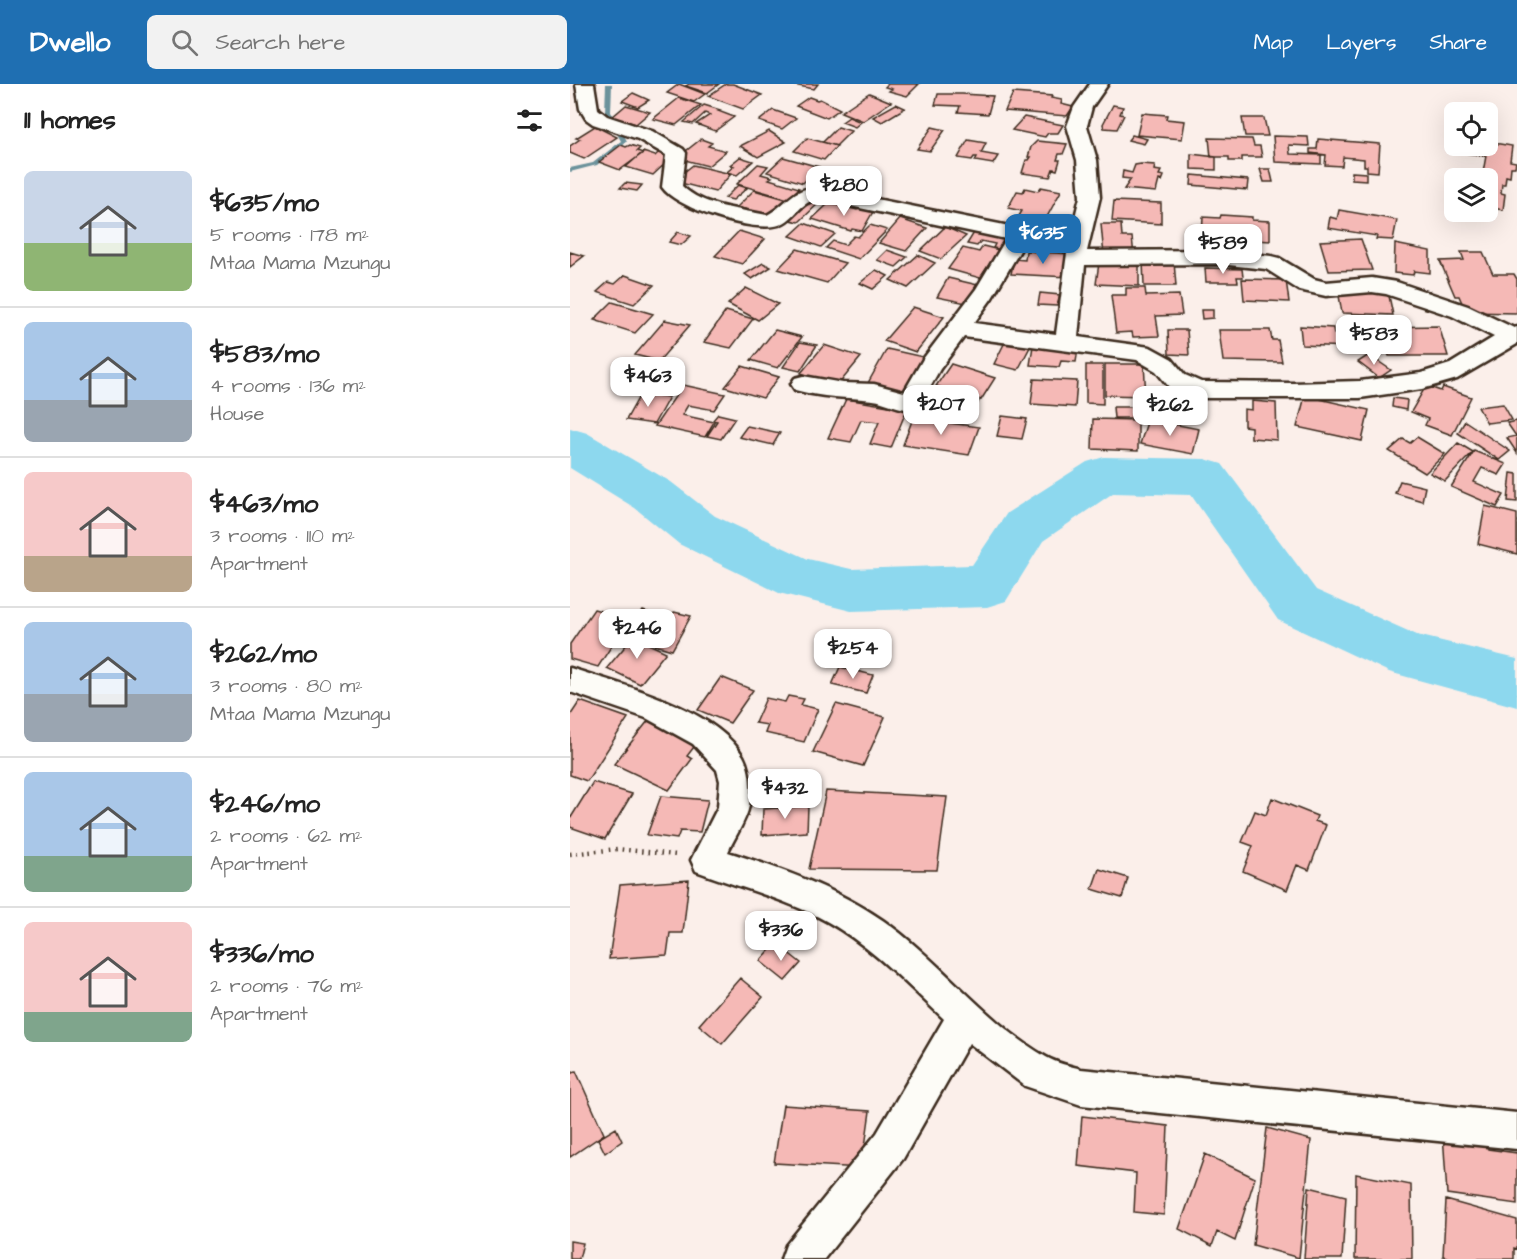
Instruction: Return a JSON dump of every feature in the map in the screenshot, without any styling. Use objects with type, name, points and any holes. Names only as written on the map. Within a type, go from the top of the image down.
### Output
[{"type":"street","points":[[585,84],[589,109],[593,115],[600,120],[645,135],[676,153],[672,188],[694,203],[767,221],[775,220],[783,215],[802,195],[810,193],[838,196],[1077,249],[1199,256],[1270,263],[1307,285],[1326,289],[1372,285],[1389,287],[1460,311],[1515,336]]},
{"type":"street","points":[[1066,343],[1077,249],[1090,197],[1090,182],[1077,126],[1083,107],[1099,84]]},
{"type":"street","points":[[803,384],[843,391],[873,392],[910,402],[932,365],[960,330],[1019,235]]},
{"type":"street","points":[[960,330],[1142,353],[1164,365],[1177,381],[1199,390],[1362,389],[1411,382],[1449,373],[1515,336]]},
{"type":"street","points":[[571,683],[656,709],[703,735],[731,764],[735,781],[733,808],[707,860],[775,882],[840,912],[888,944],[989,1037],[1038,1072],[1081,1088],[1517,1131]]},
{"type":"street","points":[[800,1259],[890,1146],[966,1015]]},
{"type":"path","points":[[570,854],[617,849],[668,853],[707,860]]},
{"type":"building","points":[[679,84],[705,94],[694,102],[667,93]]},
{"type":"building","points":[[689,84],[719,84],[707,93],[686,86]]},
{"type":"building","points":[[726,84],[733,84],[762,95],[743,109],[708,96]]},
{"type":"building","points":[[788,84],[818,84],[814,89]]},
{"type":"building","points":[[888,84],[919,84],[907,96],[889,91],[892,89],[885,87]]},
{"type":"building","points":[[633,93],[649,100],[638,107],[622,101]]},
{"type":"building","points":[[869,93],[891,102],[863,121],[841,112]]},
{"type":"building","points":[[1013,93],[1052,96],[1051,98],[1062,100],[1061,104],[1073,107],[1067,116],[1005,111]]},
{"type":"building","points":[[938,94],[993,96],[988,114],[958,112],[960,106],[935,105]]},
{"type":"building","points":[[809,97],[820,99],[840,109],[827,118],[796,106]]},
{"type":"building","points":[[679,98],[701,105],[676,125],[653,119]]},
{"type":"building","points":[[896,104],[905,108],[882,122],[873,117]]},
{"type":"building","points":[[626,105],[650,112],[636,124],[612,117]]},
{"type":"building","points":[[704,105],[734,117],[715,131],[696,124],[710,115],[705,113],[693,124],[684,122]]},
{"type":"building","points":[[1113,105],[1123,107],[1120,114],[1124,115],[1117,129],[1104,128],[1103,124]]},
{"type":"building","points":[[773,110],[796,118],[782,129],[759,121]]},
{"type":"building","points":[[1142,113],[1167,115],[1166,119],[1185,121],[1182,139],[1137,135]]},
{"type":"building","points":[[849,117],[861,122],[855,127],[842,122]]},
{"type":"building","points":[[1024,117],[1063,125],[1058,133],[1048,133],[1045,137],[1012,130]]},
{"type":"building","points":[[1242,118],[1264,118],[1268,136],[1245,136]]},
{"type":"building","points":[[595,126],[617,137],[584,159],[570,153],[570,146],[580,139],[576,138]]},
{"type":"building","points":[[838,127],[851,131],[836,146],[823,142]]},
{"type":"building","points":[[932,127],[945,130],[930,151],[917,149]]},
{"type":"building","points":[[769,131],[786,142],[758,157],[740,146]]},
{"type":"building","points":[[1132,135],[1147,139],[1144,144],[1128,140]]},
{"type":"building","points":[[1273,136],[1308,137],[1309,146],[1289,145],[1290,154],[1321,155],[1321,164],[1275,162]]},
{"type":"building","points":[[807,138],[837,146],[824,160],[794,151]]},
{"type":"building","points":[[1209,138],[1252,139],[1254,146],[1260,146],[1262,157],[1242,157],[1242,161],[1229,161],[1229,157],[1211,157]]},
{"type":"building","points":[[701,139],[712,143],[708,146],[726,151],[708,166],[677,158]]},
{"type":"building","points":[[1318,139],[1380,144],[1378,172],[1367,171],[1364,159],[1343,157],[1342,166],[1325,165],[1326,155],[1310,153],[1310,149],[1317,149]]},
{"type":"building","points":[[968,140],[986,143],[981,153],[998,156],[993,164],[975,161],[977,157],[972,160],[958,158]]},
{"type":"building","points":[[1037,141],[1067,144],[1063,154],[1059,154],[1057,170],[1053,169],[1050,177],[1022,173],[1026,160],[1031,157],[1028,157],[1031,147]]},
{"type":"building","points":[[1498,144],[1512,146],[1510,161],[1516,162],[1515,167],[1511,167],[1510,177],[1506,176],[1505,184],[1502,184],[1501,193],[1505,194],[1503,210],[1498,209],[1498,168],[1484,168],[1486,156],[1498,156]]},
{"type":"building","points":[[621,145],[640,148],[637,151],[643,153],[620,170],[599,162]]},
{"type":"building","points":[[643,152],[655,156],[658,153],[672,157],[653,175],[626,167]]},
{"type":"building","points":[[1191,154],[1216,157],[1216,170],[1191,169]]},
{"type":"building","points":[[740,157],[753,161],[737,175],[727,172],[734,166],[730,165]]},
{"type":"building","points":[[783,157],[819,167],[803,183],[767,172]]},
{"type":"building","points":[[758,164],[768,166],[761,174],[772,177],[769,179],[799,188],[788,199],[737,184]]},
{"type":"building","points":[[693,165],[731,174],[715,192],[673,181]]},
{"type":"building","points":[[1135,165],[1155,165],[1154,170],[1161,171],[1159,175],[1164,176],[1162,181],[1159,180],[1156,192],[1124,189],[1131,179],[1122,178],[1123,171],[1132,173]]},
{"type":"building","points":[[1260,169],[1270,169],[1273,182],[1264,182]]},
{"type":"building","points":[[1352,172],[1366,173],[1366,180],[1352,179]]},
{"type":"building","points":[[1192,175],[1248,180],[1247,190],[1191,185]]},
{"type":"building","points":[[625,183],[642,185],[637,191],[620,188]]},
{"type":"building","points":[[738,185],[747,188],[733,200],[725,198]]},
{"type":"building","points":[[1041,187],[1061,191],[1042,226],[1016,221],[1022,211],[1008,208],[1017,191],[1023,192],[1025,188],[1038,191]]},
{"type":"building","points":[[754,190],[789,200],[773,217],[737,207]]},
{"type":"building","points":[[805,198],[821,201],[799,222],[786,219]]},
{"type":"building","points":[[1114,201],[1161,203],[1161,224],[1112,221]]},
{"type":"building","points":[[829,203],[857,210],[860,207],[874,210],[862,231],[852,229],[851,231],[812,219]]},
{"type":"building","points":[[1339,210],[1397,220],[1393,240],[1376,239],[1377,236],[1328,228],[1330,217],[1337,219]]},
{"type":"building","points":[[1221,215],[1270,221],[1270,241],[1242,239],[1242,243],[1230,242],[1230,238],[1202,237],[1203,217],[1220,218]]},
{"type":"building","points":[[900,219],[927,228],[906,251],[879,243]]},
{"type":"building","points":[[804,223],[835,234],[821,247],[790,236]]},
{"type":"building","points":[[1101,224],[1121,224],[1122,237],[1132,237],[1134,256],[1104,256]]},
{"type":"building","points":[[870,225],[887,230],[859,259],[826,248],[833,241],[845,245],[854,236],[858,237]]},
{"type":"building","points":[[945,227],[966,236],[941,259],[920,251]]},
{"type":"building","points":[[739,231],[765,239],[742,264],[715,256]]},
{"type":"building","points":[[975,231],[1012,239],[1006,250],[993,248],[995,244],[981,241],[977,246],[967,244]]},
{"type":"building","points":[[678,232],[691,236],[681,245],[669,242]]},
{"type":"building","points":[[1361,239],[1372,270],[1329,271],[1320,241]]},
{"type":"building","points":[[1395,244],[1430,251],[1430,273],[1414,271],[1413,275],[1394,273]]},
{"type":"building","points":[[983,246],[999,250],[980,278],[948,269],[963,248],[979,252]]},
{"type":"building","points":[[797,249],[845,263],[827,283],[778,269]]},
{"type":"building","points":[[887,250],[907,257],[896,267],[877,260]]},
{"type":"building","points":[[1026,251],[1071,254],[1068,277],[1011,274],[1014,259],[1025,260]]},
{"type":"building","points":[[570,252],[584,256],[570,267]]},
{"type":"building","points":[[1461,252],[1483,252],[1493,274],[1514,274],[1517,279],[1517,313],[1466,312],[1459,296],[1455,296],[1440,261],[1464,260]]},
{"type":"building","points":[[918,255],[935,263],[908,288],[890,280]]},
{"type":"building","points":[[1143,261],[1174,262],[1176,286],[1144,286]]},
{"type":"building","points":[[1139,262],[1139,286],[1096,284],[1099,263]]},
{"type":"building","points":[[763,263],[771,267],[752,279],[745,274]]},
{"type":"building","points":[[1205,268],[1242,269],[1243,277],[1237,277],[1238,282],[1206,282]]},
{"type":"building","points":[[876,270],[888,276],[873,289],[860,283]]},
{"type":"building","points":[[625,275],[654,285],[634,304],[597,292],[608,282],[615,284]]},
{"type":"building","points":[[948,278],[982,286],[971,304],[937,297]]},
{"type":"building","points":[[1242,279],[1286,280],[1289,302],[1244,300]]},
{"type":"building","points":[[746,288],[778,304],[758,320],[728,304]]},
{"type":"building","points":[[1126,288],[1145,288],[1146,296],[1179,295],[1182,315],[1156,316],[1159,336],[1133,337],[1132,332],[1116,333],[1111,295],[1126,295]]},
{"type":"building","points":[[1338,290],[1388,291],[1393,315],[1342,313]]},
{"type":"building","points":[[1040,293],[1060,295],[1057,306],[1038,305]]},
{"type":"building","points":[[612,302],[653,314],[635,333],[594,320]]},
{"type":"building","points":[[913,307],[944,317],[916,352],[884,341]]},
{"type":"building","points":[[1201,310],[1213,310],[1213,318],[1202,319]]},
{"type":"building","points":[[726,311],[753,319],[731,348],[704,342]]},
{"type":"building","points":[[665,320],[690,325],[659,361],[635,355]]},
{"type":"building","points":[[1300,326],[1333,328],[1334,334],[1345,335],[1347,347],[1302,345]]},
{"type":"building","points":[[1439,326],[1448,356],[1389,356],[1381,327]]},
{"type":"building","points":[[775,330],[802,337],[778,368],[751,360]]},
{"type":"building","points":[[1168,330],[1187,330],[1189,355],[1169,354]]},
{"type":"building","points":[[1219,330],[1270,330],[1272,340],[1278,340],[1282,362],[1223,361]]},
{"type":"building","points":[[800,342],[817,345],[800,371],[783,367]]},
{"type":"building","points":[[1005,342],[1030,347],[1018,370],[994,364]]},
{"type":"building","points":[[824,345],[861,357],[838,385],[801,373]]},
{"type":"building","points":[[1033,346],[1078,349],[1076,362],[1061,361],[1059,367],[1030,365]]},
{"type":"building","points":[[887,349],[923,357],[905,391],[868,383]]},
{"type":"building","points":[[1369,355],[1391,370],[1379,378],[1358,362]]},
{"type":"building","points":[[951,364],[995,378],[981,400],[936,386]]},
{"type":"building","points":[[1105,364],[1144,364],[1146,396],[1105,395]]},
{"type":"building","points":[[1086,365],[1103,365],[1103,404],[1086,403]]},
{"type":"building","points":[[742,366],[779,377],[763,398],[725,387]]},
{"type":"building","points":[[1034,379],[1077,381],[1075,407],[1031,404]]},
{"type":"building","points":[[683,385],[725,394],[714,410],[688,405],[682,415],[714,422],[705,437],[655,426]]},
{"type":"building","points":[[1426,386],[1441,391],[1443,387],[1471,397],[1452,435],[1425,425],[1428,419],[1411,412]]},
{"type":"building","points":[[926,390],[979,401],[973,414],[919,403]]},
{"type":"building","points":[[641,393],[669,397],[654,424],[626,420]]},
{"type":"building","points":[[1305,396],[1369,410],[1362,441],[1297,427]]},
{"type":"building","points":[[1393,398],[1407,400],[1406,410],[1392,407]]},
{"type":"building","points":[[846,399],[907,409],[891,448],[870,444],[879,422],[861,420],[851,442],[828,438]]},
{"type":"building","points":[[1252,401],[1276,403],[1277,440],[1251,438],[1251,427],[1244,426],[1244,409],[1252,410]]},
{"type":"building","points":[[1503,404],[1512,420],[1487,423],[1478,407]]},
{"type":"building","points":[[1113,407],[1141,407],[1141,412],[1135,412],[1135,418],[1114,418]]},
{"type":"building","points":[[718,414],[735,418],[721,439],[707,436],[717,421],[713,420]]},
{"type":"building","points":[[1002,416],[1027,419],[1022,439],[997,436]]},
{"type":"building","points":[[913,418],[979,427],[969,455],[903,445]]},
{"type":"building","points":[[1093,419],[1138,420],[1138,451],[1092,449]]},
{"type":"building","points":[[1148,419],[1199,429],[1193,454],[1140,444]]},
{"type":"building","points":[[1465,421],[1510,451],[1499,460],[1458,433]]},
{"type":"building","points":[[1517,421],[1517,453],[1507,438],[1516,436],[1507,423]]},
{"type":"building","points":[[747,426],[780,433],[773,445],[739,437]]},
{"type":"building","points":[[1417,437],[1445,454],[1425,473],[1389,451],[1403,439],[1410,443]]},
{"type":"building","points":[[1458,443],[1473,452],[1445,481],[1430,473]]},
{"type":"building","points":[[1474,451],[1506,464],[1499,475],[1482,468],[1474,482],[1504,495],[1497,507],[1451,487]]},
{"type":"building","points":[[1511,473],[1517,474],[1517,502],[1508,501]]},
{"type":"building","points":[[1400,481],[1425,487],[1422,501],[1395,493]]},
{"type":"building","points":[[1485,506],[1517,514],[1517,554],[1478,544]]},
{"type":"building","points":[[594,609],[629,619],[598,667],[570,659],[570,644]]},
{"type":"building","points":[[643,611],[661,617],[646,639],[627,632]]},
{"type":"building","points":[[674,612],[691,616],[672,650],[655,645]]},
{"type":"building","points":[[633,637],[666,652],[640,684],[607,668]]},
{"type":"building","points":[[840,667],[873,675],[866,693],[832,685]]},
{"type":"building","points":[[721,677],[753,690],[730,723],[698,710]]},
{"type":"building","points":[[788,696],[804,699],[801,705],[818,709],[804,742],[765,733],[768,725],[755,723],[766,698],[785,702]]},
{"type":"building","points":[[580,701],[628,718],[587,781],[570,775],[570,716]]},
{"type":"building","points":[[836,704],[885,717],[863,766],[813,752]]},
{"type":"building","points":[[648,721],[697,743],[687,756],[692,759],[669,790],[614,764]]},
{"type":"building","points":[[593,782],[632,794],[605,839],[570,827],[570,819]]},
{"type":"building","points":[[826,791],[947,797],[937,870],[809,869]]},
{"type":"building","points":[[661,796],[708,800],[700,832],[680,831],[677,839],[647,835]]},
{"type":"building","points":[[1272,798],[1317,816],[1315,821],[1326,825],[1309,870],[1297,865],[1287,890],[1243,871],[1253,846],[1242,842],[1255,811],[1266,815]]},
{"type":"building","points":[[808,806],[807,832],[762,835],[763,809]]},
{"type":"building","points":[[1099,869],[1128,878],[1122,898],[1092,889]]},
{"type":"building","points":[[689,880],[683,933],[670,933],[667,955],[609,959],[620,885]]},
{"type":"building","points":[[776,943],[801,963],[785,981],[760,961]]},
{"type":"building","points":[[740,978],[763,997],[722,1044],[699,1025]]},
{"type":"building","points":[[576,1071],[604,1134],[570,1157],[570,1074]]},
{"type":"building","points":[[783,1105],[870,1111],[862,1168],[774,1163]]},
{"type":"building","points":[[1082,1116],[1168,1126],[1164,1215],[1134,1212],[1136,1173],[1078,1166]]},
{"type":"building","points":[[616,1128],[622,1141],[605,1153],[598,1139]]},
{"type":"building","points":[[1267,1128],[1311,1140],[1299,1258],[1253,1245]]},
{"type":"building","points":[[1443,1134],[1487,1141],[1488,1149],[1517,1153],[1517,1204],[1447,1194]]},
{"type":"building","points":[[1205,1154],[1255,1178],[1235,1241],[1217,1232],[1212,1246],[1179,1229]]},
{"type":"building","points":[[1356,1174],[1411,1185],[1412,1259],[1355,1259]]},
{"type":"building","points":[[1309,1187],[1346,1196],[1342,1259],[1304,1259]]},
{"type":"building","points":[[1446,1200],[1517,1220],[1517,1249],[1514,1248],[1514,1259],[1452,1259],[1443,1256]]},
{"type":"building","points":[[570,1241],[583,1243],[579,1259],[570,1259]]},
{"type":"waterway","points":[[570,170],[595,164],[624,141],[608,112],[609,84]]},
{"type":"waterway","points":[[570,445],[653,495],[697,530],[798,578],[851,590],[987,586],[1025,527],[1104,475],[1205,477],[1297,605],[1408,656],[1517,683]]}]
